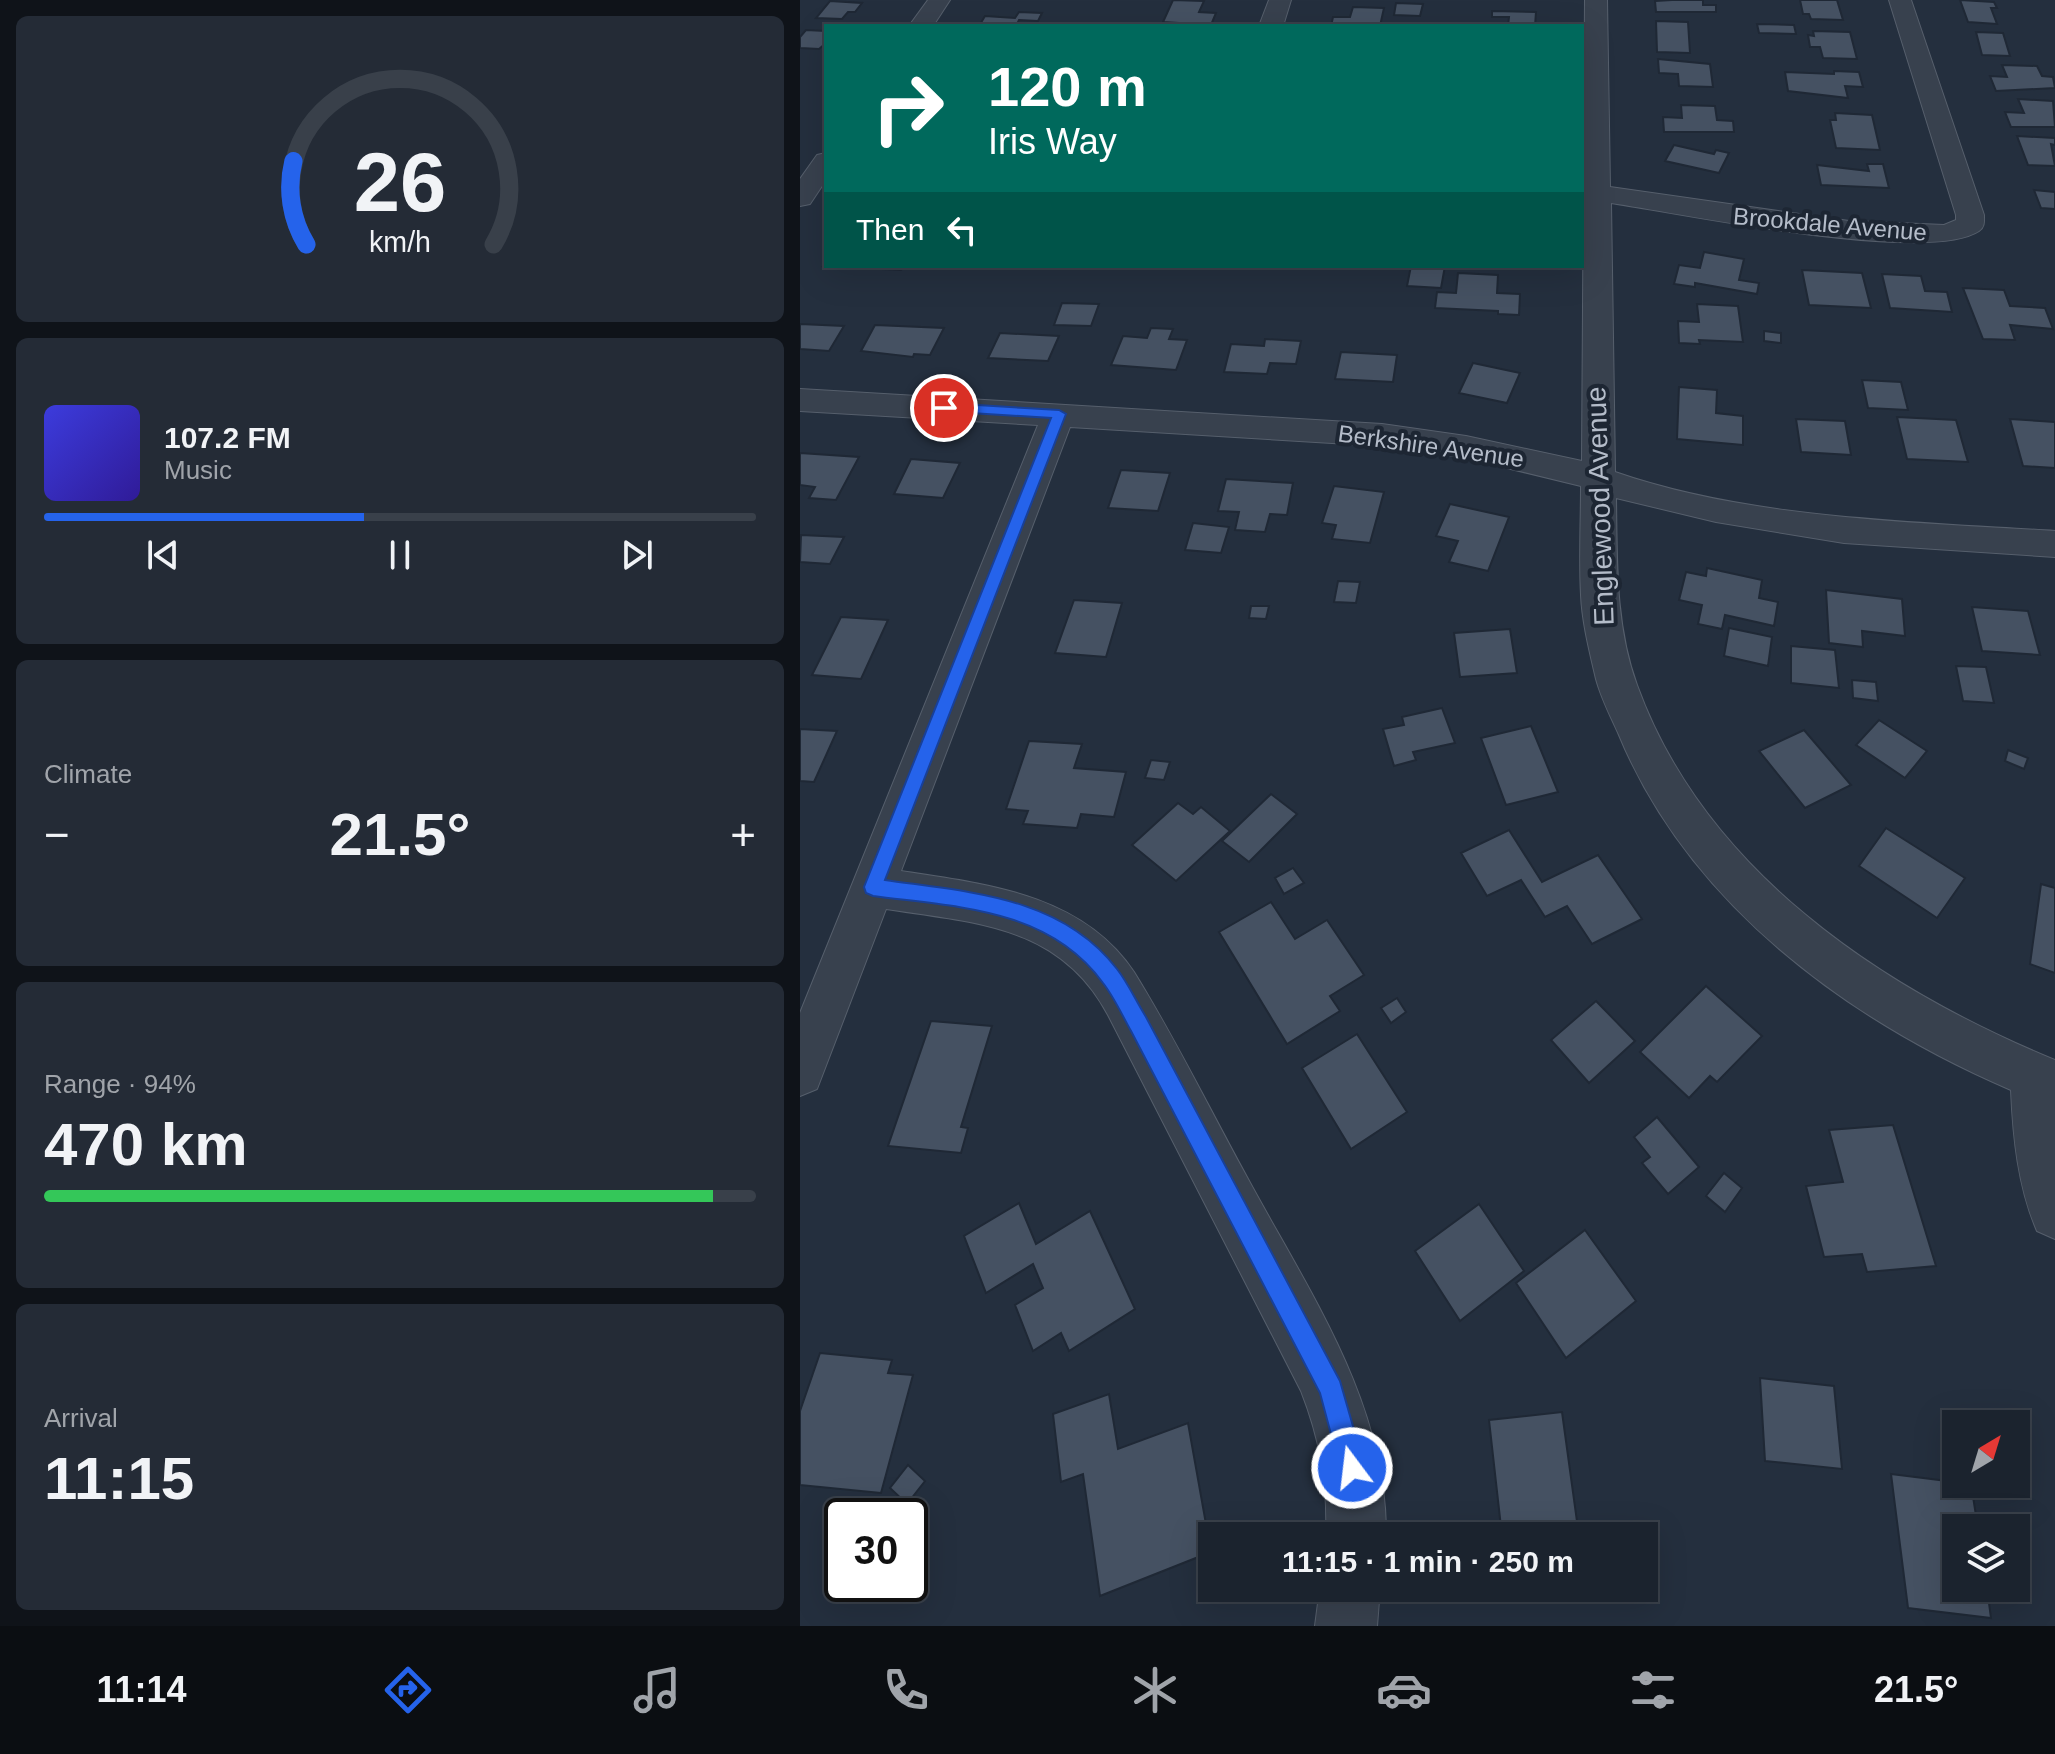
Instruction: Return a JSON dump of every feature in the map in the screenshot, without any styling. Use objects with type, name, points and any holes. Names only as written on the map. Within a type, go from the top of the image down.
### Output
[{"type":"street","points":[[922,24],[939,0]]},
{"type":"street","points":[[1272,24],[1280,0]]},
{"type":"street","name":"Englewood Avenue","points":[[1596,0],[1590,192],[1599,598],[1608,661],[1637,739],[1694,830],[1757,900],[1805,943],[1859,984],[1936,1030],[2045,1081]]},
{"type":"street","name":"Brookdale Avenue","points":[[1590,192],[1797,224],[1928,234],[1964,231],[1970,225],[1970,215],[1900,0]]},
{"type":"street","points":[[800,198],[824,164]]},
{"type":"street","name":"Berkshire Avenue","points":[[800,400],[1382,435],[1466,447],[1570,469],[1638,493],[1716,510],[1844,530],[2055,544]]},
{"type":"street","points":[[800,1072],[1059,414]]},
{"type":"street","points":[[873,887],[987,903],[1019,911],[1050,924],[1086,949],[1110,975],[1331,1389],[1352,1468],[1359,1511],[1358,1522]]},
{"type":"street","points":[[2045,1081],[2038,1135],[2055,1213]]},
{"type":"street","points":[[1346,1626],[1349,1602]]},
{"type":"building","points":[[1173,0],[1204,1],[1199,12],[1216,13],[1211,24],[1163,22]]},
{"type":"building","points":[[1703,0],[1703,5],[1716,5],[1716,12],[1656,12],[1655,1]]},
{"type":"building","points":[[1800,0],[1837,0],[1843,20],[1811,19],[1809,14],[1803,14]]},
{"type":"building","points":[[1960,0],[1994,2],[1997,8],[1991,8],[1997,24],[1968,22]]},
{"type":"building","points":[[830,1],[862,3],[855,12],[848,12],[842,19],[816,18]]},
{"type":"building","points":[[1396,3],[1423,4],[1420,16],[1394,15]]},
{"type":"building","points":[[1353,7],[1384,8],[1380,24],[1331,24],[1333,17],[1350,17]]},
{"type":"building","points":[[1492,11],[1536,12],[1535,24],[1508,24],[1509,17],[1492,17]]},
{"type":"building","points":[[1019,12],[1042,13],[1038,21],[980,24],[985,16],[1015,18]]},
{"type":"building","points":[[1656,21],[1688,22],[1690,53],[1657,52]]},
{"type":"building","points":[[1757,24],[1794,25],[1796,34],[1759,33]]},
{"type":"building","points":[[806,30],[824,31],[824,45],[819,49],[800,48],[800,37]]},
{"type":"building","points":[[1813,31],[1850,32],[1857,59],[1823,58],[1820,47],[1810,47],[1808,35],[1814,36]]},
{"type":"building","points":[[1976,32],[2003,33],[2010,56],[1982,55]]},
{"type":"building","points":[[1658,59],[1710,64],[1713,87],[1679,86],[1678,74],[1659,73]]},
{"type":"building","points":[[2002,65],[2037,66],[2042,76],[2053,77],[2055,88],[1996,91],[1990,76],[2007,77]]},
{"type":"building","points":[[1834,71],[1859,72],[1863,87],[1845,86],[1848,98],[1788,91],[1785,72],[1834,74]]},
{"type":"building","points":[[2018,99],[2053,101],[2055,127],[2011,127],[2005,112],[2024,113]]},
{"type":"building","points":[[1681,105],[1715,106],[1717,120],[1733,121],[1734,132],[1664,132],[1663,117],[1682,118]]},
{"type":"building","points":[[1835,113],[1872,115],[1880,150],[1836,148],[1830,120],[1836,120]]},
{"type":"building","points":[[2017,136],[2055,138],[2055,145],[2051,144],[2055,166],[2028,165]]},
{"type":"building","points":[[1674,145],[1714,154],[1716,150],[1729,153],[1719,173],[1665,161]]},
{"type":"building","points":[[1867,164],[1883,164],[1889,188],[1821,185],[1817,165],[1869,171]]},
{"type":"building","points":[[2034,190],[2055,192],[2055,209],[2041,208]]},
{"type":"building","points":[[1704,252],[1744,259],[1739,280],[1759,283],[1757,294],[1695,283],[1695,287],[1674,284],[1679,265],[1700,268]]},
{"type":"building","points":[[1411,268],[1445,268],[1441,288],[1407,286]]},
{"type":"building","points":[[1802,270],[1862,273],[1871,308],[1809,305]]},
{"type":"building","points":[[1458,273],[1498,275],[1497,293],[1520,294],[1519,315],[1435,308],[1437,292],[1456,293]]},
{"type":"building","points":[[1882,274],[1921,276],[1925,291],[1947,292],[1952,312],[1890,308]]},
{"type":"building","points":[[1963,288],[2004,290],[2010,306],[2045,308],[2053,329],[2010,325],[2015,340],[1983,339]]},
{"type":"building","points":[[1062,303],[1099,304],[1091,326],[1054,325]]},
{"type":"building","points":[[1697,304],[1738,306],[1743,342],[1699,340],[1700,344],[1679,343],[1678,321],[1699,322]]},
{"type":"building","points":[[800,324],[844,326],[829,351],[800,349]]},
{"type":"building","points":[[875,325],[944,328],[930,355],[914,354],[913,357],[861,351]]},
{"type":"building","points":[[1151,328],[1173,329],[1169,339],[1187,340],[1176,370],[1111,365],[1123,336],[1147,338]]},
{"type":"building","points":[[1764,331],[1781,333],[1781,343],[1764,341]]},
{"type":"building","points":[[1000,333],[1059,336],[1048,361],[988,358]]},
{"type":"building","points":[[1265,339],[1301,341],[1296,364],[1270,363],[1267,374],[1224,372],[1231,344],[1264,346]]},
{"type":"building","points":[[1341,352],[1397,355],[1393,382],[1335,379]]},
{"type":"building","points":[[1473,363],[1520,373],[1507,403],[1459,393]]},
{"type":"building","points":[[1862,380],[1901,382],[1908,410],[1868,408]]},
{"type":"building","points":[[1679,387],[1717,390],[1716,413],[1743,416],[1743,445],[1677,439]]},
{"type":"building","points":[[1897,417],[1956,420],[1968,462],[1907,459]]},
{"type":"building","points":[[1796,419],[1845,421],[1851,455],[1801,452]]},
{"type":"building","points":[[2010,419],[2055,422],[2055,468],[2023,466]]},
{"type":"building","points":[[800,453],[859,457],[836,500],[809,498],[815,487],[800,485]]},
{"type":"building","points":[[911,459],[960,463],[943,498],[894,494]]},
{"type":"building","points":[[1121,470],[1170,473],[1158,511],[1108,508]]},
{"type":"building","points":[[1226,479],[1293,483],[1287,515],[1270,514],[1265,532],[1235,530],[1239,512],[1218,511]]},
{"type":"building","points":[[1334,486],[1384,492],[1370,543],[1332,539],[1336,525],[1322,523]]},
{"type":"building","points":[[1450,504],[1509,517],[1488,571],[1449,562],[1458,541],[1436,536]]},
{"type":"building","points":[[1193,523],[1229,527],[1221,553],[1185,550]]},
{"type":"building","points":[[801,535],[844,537],[830,564],[800,562]]},
{"type":"building","points":[[1707,568],[1762,580],[1759,598],[1778,602],[1774,626],[1725,615],[1722,629],[1698,624],[1702,605],[1679,600],[1686,572],[1706,576]]},
{"type":"building","points":[[1338,581],[1360,582],[1356,603],[1334,602]]},
{"type":"building","points":[[1826,590],[1902,599],[1905,636],[1862,631],[1863,647],[1829,643]]},
{"type":"building","points":[[1074,600],[1122,603],[1106,657],[1055,653]]},
{"type":"building","points":[[1251,606],[1269,606],[1266,619],[1249,618]]},
{"type":"building","points":[[1972,607],[2028,611],[2040,655],[1982,651]]},
{"type":"building","points":[[841,617],[888,620],[861,679],[812,675]]},
{"type":"building","points":[[1729,628],[1772,637],[1768,666],[1724,656]]},
{"type":"building","points":[[1510,629],[1517,673],[1460,677],[1454,633]]},
{"type":"building","points":[[1791,646],[1835,650],[1839,688],[1791,683]]},
{"type":"building","points":[[1956,666],[1986,667],[1994,703],[1963,701]]},
{"type":"building","points":[[1852,680],[1876,682],[1878,701],[1853,698]]},
{"type":"building","points":[[1442,708],[1455,743],[1413,752],[1416,760],[1394,766],[1383,729],[1404,725],[1402,717]]},
{"type":"building","points":[[1879,720],[1927,751],[1905,778],[1856,745]]},
{"type":"building","points":[[1531,726],[1558,792],[1506,805],[1481,738]]},
{"type":"building","points":[[800,729],[837,731],[814,782],[800,781]]},
{"type":"building","points":[[1804,730],[1851,785],[1805,808],[1759,751]]},
{"type":"building","points":[[1029,741],[1082,744],[1074,768],[1126,772],[1114,817],[1081,814],[1077,828],[1023,824],[1028,811],[1006,809]]},
{"type":"building","points":[[2008,750],[2028,758],[2024,769],[2005,761]]},
{"type":"building","points":[[1151,760],[1170,762],[1164,780],[1145,778]]},
{"type":"building","points":[[1271,794],[1297,814],[1249,862],[1222,841]]},
{"type":"building","points":[[1178,803],[1193,814],[1201,807],[1230,831],[1176,881],[1132,845]]},
{"type":"building","points":[[1886,828],[1965,878],[1937,918],[1859,866]]},
{"type":"building","points":[[1509,830],[1542,882],[1598,855],[1642,919],[1592,944],[1567,906],[1545,917],[1521,880],[1487,896],[1461,853]]},
{"type":"building","points":[[1293,868],[1304,883],[1284,894],[1275,878]]},
{"type":"building","points":[[2041,884],[2055,888],[2055,973],[2030,964]]},
{"type":"building","points":[[1271,902],[1295,939],[1327,920],[1364,975],[1330,996],[1340,1011],[1287,1044],[1219,932]]},
{"type":"building","points":[[1706,986],[1762,1036],[1717,1082],[1710,1076],[1689,1098],[1640,1052]]},
{"type":"building","points":[[1397,998],[1406,1012],[1391,1023],[1381,1008]]},
{"type":"building","points":[[1596,1001],[1635,1041],[1589,1083],[1551,1040]]},
{"type":"building","points":[[931,1021],[992,1026],[961,1127],[968,1128],[961,1153],[888,1146]]},
{"type":"building","points":[[1357,1034],[1407,1112],[1351,1149],[1302,1068]]},
{"type":"building","points":[[1657,1117],[1699,1167],[1668,1194],[1642,1163],[1650,1157],[1634,1137]]},
{"type":"building","points":[[1893,1125],[1936,1266],[1867,1272],[1862,1254],[1824,1257],[1806,1186],[1843,1182],[1829,1130]]},
{"type":"building","points":[[1724,1173],[1742,1188],[1725,1212],[1706,1196]]},
{"type":"building","points":[[1019,1203],[1036,1244],[1090,1211],[1135,1309],[1069,1351],[1061,1333],[1033,1351],[1015,1305],[1043,1288],[1033,1264],[986,1293],[964,1236]]},
{"type":"building","points":[[1479,1204],[1524,1271],[1460,1321],[1415,1251]]},
{"type":"building","points":[[1585,1230],[1636,1301],[1566,1358],[1516,1283]]},
{"type":"building","points":[[820,1353],[892,1360],[888,1373],[913,1375],[881,1493],[800,1485],[800,1411]]},
{"type":"building","points":[[1760,1378],[1834,1386],[1842,1469],[1765,1461]]},
{"type":"building","points":[[1109,1394],[1118,1449],[1188,1423],[1206,1522],[1198,1522],[1198,1557],[1100,1596],[1083,1474],[1061,1482],[1053,1414]]},
{"type":"building","points":[[1562,1412],[1577,1522],[1500,1522],[1489,1420]]},
{"type":"building","points":[[908,1465],[925,1481],[912,1498],[901,1498],[890,1488]]},
{"type":"building","points":[[1891,1474],[1942,1480],[1942,1498],[1973,1498],[1976,1514],[1942,1514],[1942,1602],[1989,1602],[1991,1618],[1908,1608]]},
{"type":"route","points":[[944,408],[1059,414],[873,887],[926,897],[987,903],[1019,911],[1050,924],[1086,949],[1110,975],[1331,1389],[1352,1468]]}]
